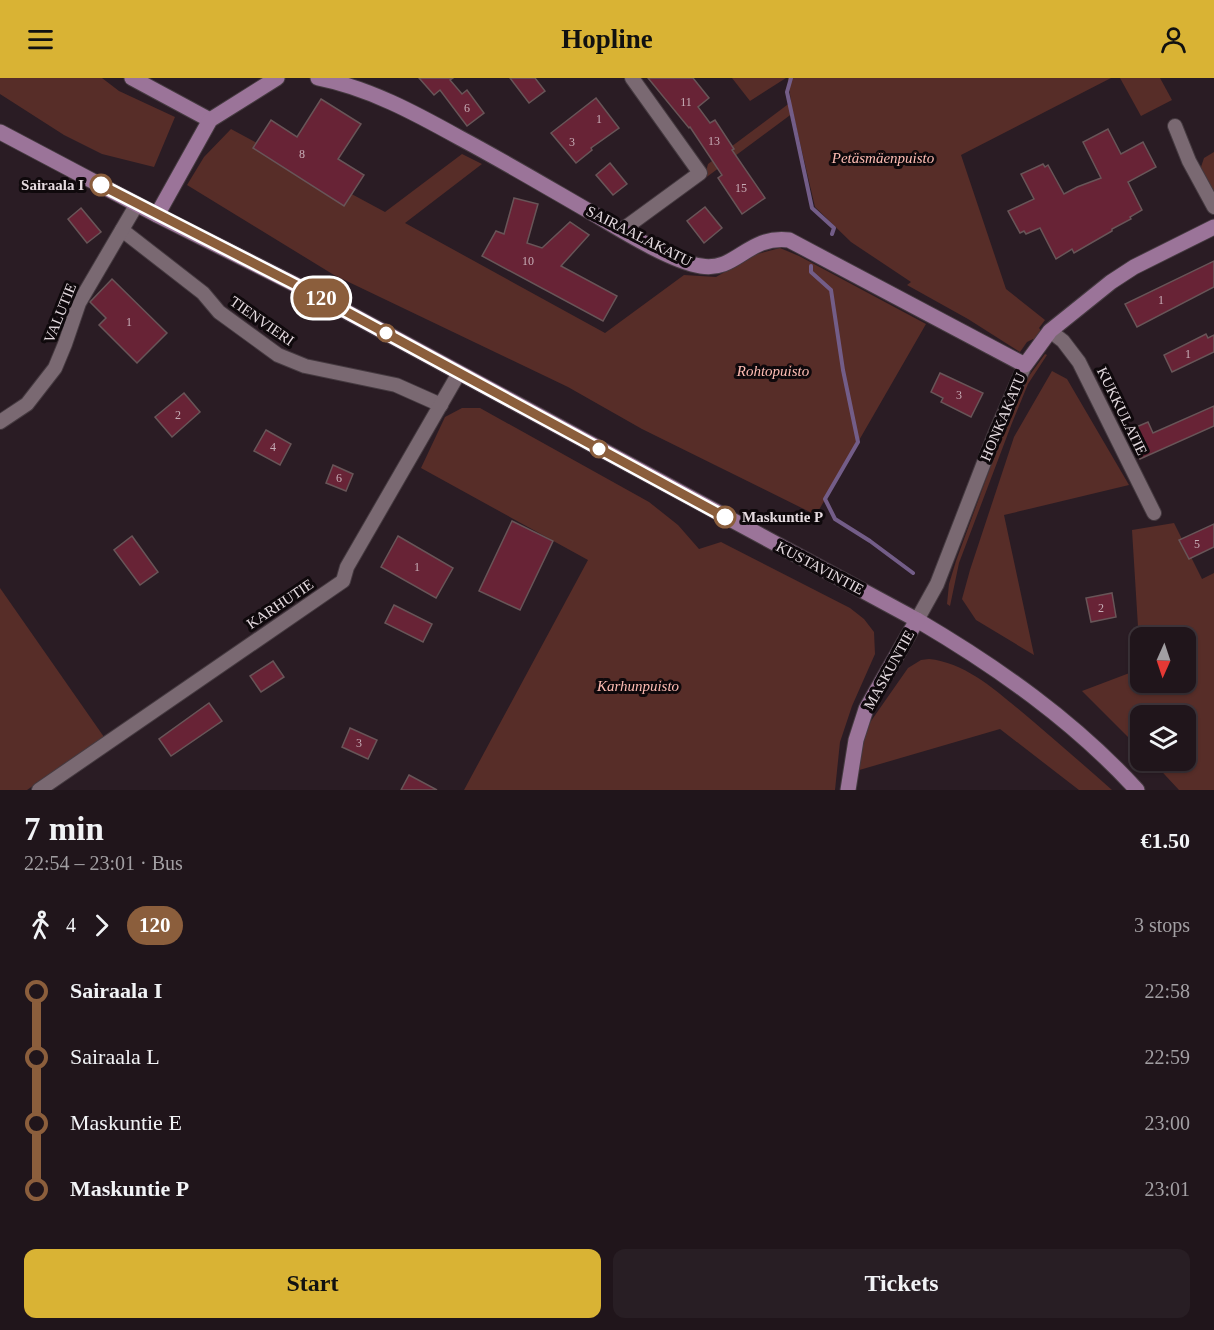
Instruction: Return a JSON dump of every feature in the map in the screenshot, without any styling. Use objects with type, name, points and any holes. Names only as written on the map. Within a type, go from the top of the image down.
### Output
[{"type":"street","points":[[132,78],[210,120]]},
{"type":"street","points":[[158,215],[210,120],[277,78]]},
{"type":"street","name":"SAIRAALAKATU","points":[[318,78],[347,81],[414,113],[622,230],[687,263],[713,267],[726,264],[755,244],[777,239],[789,240],[1025,365]]},
{"type":"street","points":[[622,230],[700,172],[632,78]]},
{"type":"street","points":[[1175,126],[1189,161],[1214,207]]},
{"type":"street","name":"KUSTAVINTIE","points":[[0,132],[310,292],[917,620],[968,650],[1009,678],[1078,733],[1137,790]]},
{"type":"street","name":"VALUTIE","points":[[0,422],[27,404],[55,368],[79,303],[137,204]]},
{"type":"street","name":"HONKAKATU","points":[[917,620],[937,584],[994,434],[1025,365],[1050,331],[1111,282],[1134,267],[1214,227]]},
{"type":"street","name":"TIENVIERI","points":[[122,230],[203,293],[219,312],[278,355],[305,366],[396,385],[441,405]]},
{"type":"street","name":"KUKKULATIE","points":[[1050,331],[1063,341],[1079,362],[1154,513]]},
{"type":"street","name":"KARHUTIE","points":[[39,790],[343,581],[348,567],[459,374]]},
{"type":"street","name":"MASKUNTIE","points":[[848,790],[856,740],[866,709],[917,620]]},
{"type":"green space","points":[[0,78],[102,78],[119,91],[175,117],[154,167],[102,154],[64,135],[0,94]]},
{"type":"green space","points":[[732,78],[786,78],[750,101]]},
{"type":"green space","name":"Petäsmäenpuisto","points":[[788,78],[1111,78],[961,155],[1006,289],[1045,320],[1039,328],[1043,333],[1041,345],[1033,339],[1027,342],[1020,352],[968,319],[907,285],[911,282],[851,242],[815,207],[793,113],[704,179],[708,164],[791,102]]},
{"type":"green space","points":[[1120,78],[1160,78],[1172,100],[1141,116]]},
{"type":"green space","name":"Rohtopuisto","points":[[231,129],[385,212],[462,154],[482,164],[405,223],[605,333],[684,275],[716,277],[754,255],[780,248],[926,324],[816,515],[642,429],[568,387],[334,275],[187,185],[204,157]]},
{"type":"green space","points":[[1214,152],[1214,192],[1201,167],[1204,158]]},
{"type":"green space","points":[[1045,354],[1047,355],[1028,384],[959,563],[950,606],[947,604],[949,584],[956,561],[1007,422],[1026,380]]},
{"type":"green space","points":[[1052,371],[1067,379],[1129,485],[1004,515],[1034,655],[976,620],[962,599],[1014,437]]},
{"type":"green space","name":"Karhunpuisto","points":[[462,408],[480,408],[649,502],[678,525],[699,549],[721,542],[850,608],[864,619],[874,632],[875,654],[852,706],[840,742],[835,790],[464,790],[588,560],[421,468],[445,417]]},
{"type":"green space","points":[[1174,523],[1202,579],[1214,573],[1214,790],[1179,790],[1161,771],[1196,771],[1196,705],[1130,705],[1130,739],[1082,691],[1130,673],[1130,693],[1196,693],[1196,627],[1138,627],[1132,530]]},
{"type":"green space","points":[[0,588],[104,737],[27,790],[0,790]]},
{"type":"green space","points":[[929,659],[958,667],[986,683],[1112,790],[1079,790],[1000,729],[856,771],[859,748],[871,721],[908,668],[921,660]]},
{"type":"building","points":[[419,78],[453,78],[450,80],[462,94],[467,90],[484,113],[467,126],[440,90],[434,95]]},
{"type":"building","points":[[510,78],[535,78],[545,91],[529,103]]},
{"type":"building","points":[[648,78],[693,78],[709,98],[698,107],[710,123],[715,120],[734,149],[732,150],[765,198],[742,214],[718,178],[722,175],[690,127]]},
{"type":"building","points":[[596,98],[619,128],[591,148],[592,150],[576,163],[551,133]]},
{"type":"building","points":[[321,99],[361,124],[338,159],[364,175],[344,206],[253,148],[271,120],[297,137]]},
{"type":"building","points":[[1108,129],[1121,154],[1143,142],[1156,167],[1128,182],[1142,210],[1074,253],[1072,249],[1056,259],[1040,228],[1026,234],[1024,231],[1020,233],[1008,211],[1034,199],[1021,174],[1043,164],[1045,167],[1048,165],[1064,194],[1101,178],[1083,142]]},
{"type":"building","points":[[610,163],[627,184],[613,195],[596,175]]},
{"type":"building","points":[[514,198],[538,204],[527,243],[542,248],[570,222],[589,235],[561,266],[617,296],[603,321],[482,256],[496,231],[504,234]]},
{"type":"building","points":[[705,207],[722,228],[704,243],[687,221]]},
{"type":"building","points":[[81,208],[101,232],[87,243],[68,219]]},
{"type":"building","points":[[1214,261],[1214,287],[1137,327],[1125,304]]},
{"type":"building","points":[[112,279],[167,333],[137,363],[99,325],[106,318],[90,302]]},
{"type":"building","points":[[1206,334],[1208,338],[1214,335],[1214,352],[1172,372],[1164,355]]},
{"type":"building","points":[[940,373],[983,393],[971,417],[941,402],[943,398],[931,392]]},
{"type":"building","points":[[184,393],[200,412],[172,437],[155,417]]},
{"type":"building","points":[[1214,406],[1214,426],[1140,459],[1127,431],[1148,422],[1153,433]]},
{"type":"building","points":[[266,430],[291,444],[280,465],[254,451]]},
{"type":"building","points":[[333,465],[353,474],[346,491],[326,483]]},
{"type":"building","points":[[512,521],[553,541],[520,610],[479,591]]},
{"type":"building","points":[[1214,524],[1214,547],[1189,559],[1179,540]]},
{"type":"building","points":[[132,536],[158,572],[140,585],[114,550]]},
{"type":"building","points":[[398,536],[453,568],[436,598],[381,567]]},
{"type":"building","points":[[1112,593],[1116,617],[1091,622],[1086,598]]},
{"type":"building","points":[[394,605],[432,624],[423,642],[385,623]]},
{"type":"building","points":[[273,661],[284,677],[261,692],[250,676]]},
{"type":"building","points":[[209,703],[222,721],[171,756],[159,739]]},
{"type":"building","points":[[350,728],[377,740],[368,759],[342,747]]},
{"type":"building","points":[[409,775],[437,790],[401,790]]},
{"type":"waterway","points":[[791,78],[787,92],[812,208],[834,228],[832,234]]},
{"type":"waterway","points":[[811,266],[811,272],[831,290],[843,370],[858,442],[825,499],[835,519],[870,541],[913,573]]},
{"type":"bus line","name":"120","points":[[101,185],[310,292],[725,517]]},
{"type":"place","name":"Sairaala I","points":[[101,185]]},
{"type":"place","name":"Maskuntie P","points":[[725,517]]}]
